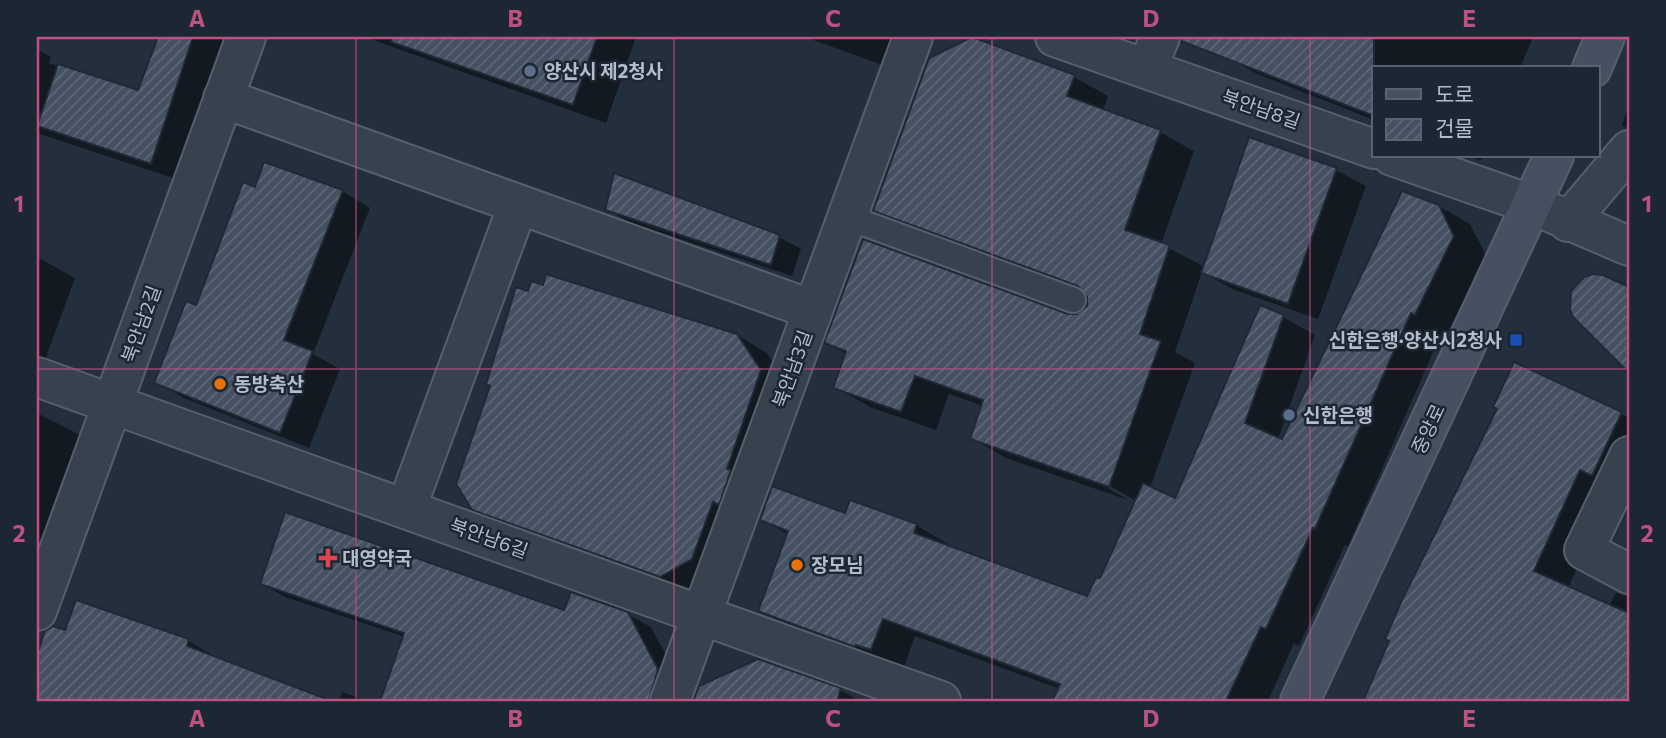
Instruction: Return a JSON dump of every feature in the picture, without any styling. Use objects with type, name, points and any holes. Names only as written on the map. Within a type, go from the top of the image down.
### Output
[{"type":"main road","points":[[1593,66],[1605,37]]},
{"type":"main road","name":"중앙로","points":[[1300,701],[1553,158]]},
{"type":"street","name":"북안남2길","points":[[37,611],[246,37]]},
{"type":"street","name":"북안남3길","points":[[670,701],[913,37]]},
{"type":"street","name":"북안남8길","points":[[1055,37],[1154,53],[1372,148]]},
{"type":"street","points":[[223,98],[813,310]]},
{"type":"street","points":[[1567,222],[1629,150]]},
{"type":"street","points":[[1398,158],[1533,205],[1567,222],[1629,246]]},
{"type":"street","points":[[406,509],[518,205]]},
{"type":"street","name":"북안남6길","points":[[37,377],[941,701]]},
{"type":"street","points":[[1629,456],[1584,550],[1629,574]]},
{"type":"lane","points":[[847,217],[1073,300]]},
{"type":"building","points":[[158,37],[193,37],[151,164],[37,126],[58,64],[138,90]]},
{"type":"building","name":"양산시 제2청사","points":[[392,37],[597,37],[573,105],[391,42]]},
{"type":"building","points":[[972,37],[1075,75],[1067,96],[1161,130],[1125,230],[1170,245],[1140,334],[1161,341],[1109,487],[970,439],[983,400],[915,376],[901,412],[833,388],[846,351],[824,343],[863,239],[1068,314],[1076,314],[1087,306],[1087,297],[1078,286],[873,211],[929,58]]},
{"type":"building","points":[[1181,37],[1374,37],[1372,115],[1181,41]]},
{"type":"building","points":[[1249,137],[1337,168],[1288,304],[1201,273]]},
{"type":"building","points":[[264,162],[343,190],[284,340],[313,351],[280,433],[154,383],[186,301],[196,305],[243,182],[255,187]]},
{"type":"building","points":[[614,173],[780,235],[771,265],[605,210]]},
{"type":"building","points":[[1402,191],[1439,205],[1454,236],[1415,315],[1411,313],[1315,529],[1313,528],[1266,629],[1261,627],[1226,701],[1052,701],[1060,684],[883,619],[871,650],[856,645],[855,647],[758,611],[788,531],[760,520],[772,486],[845,513],[850,500],[917,524],[914,533],[1087,596],[1096,577],[1100,578],[1143,483],[1175,498],[1260,305],[1284,315],[1245,423],[1282,439]]},
{"type":"building","points":[[546,274],[737,334],[761,370],[727,469],[731,470],[719,505],[713,502],[692,559],[660,577],[472,510],[456,484],[490,386],[486,384],[516,287],[528,291],[531,281],[543,285]]},
{"type":"building","points":[[1603,275],[1629,287],[1629,373],[1573,317],[1570,310],[1571,291],[1584,277]]},
{"type":"building","points":[[1514,362],[1622,412],[1592,476],[1580,470],[1534,571],[1629,613],[1629,701],[1363,701],[1389,641],[1385,639],[1401,602],[1497,409],[1493,407]]},
{"type":"building","points":[[285,512],[564,610],[571,592],[628,612],[658,669],[649,701],[380,701],[404,633],[260,584]]},
{"type":"building","points":[[76,600],[189,639],[187,646],[324,698],[324,701],[37,701],[37,654],[45,631],[53,626],[65,630]]},
{"type":"building","points":[[758,659],[841,688],[837,701],[693,701],[699,686]]},
{"type":"place","name":"양산시 제2청사","points":[[530,71]]},
{"type":"place","name":"신한은행·양산시2청사","points":[[1516,340]]},
{"type":"place","name":"동방축산","points":[[220,384]]},
{"type":"place","name":"신한은행","points":[[1289,415]]},
{"type":"place","name":"대영약국","points":[[328,558]]},
{"type":"place","name":"장모님","points":[[797,565]]}]
